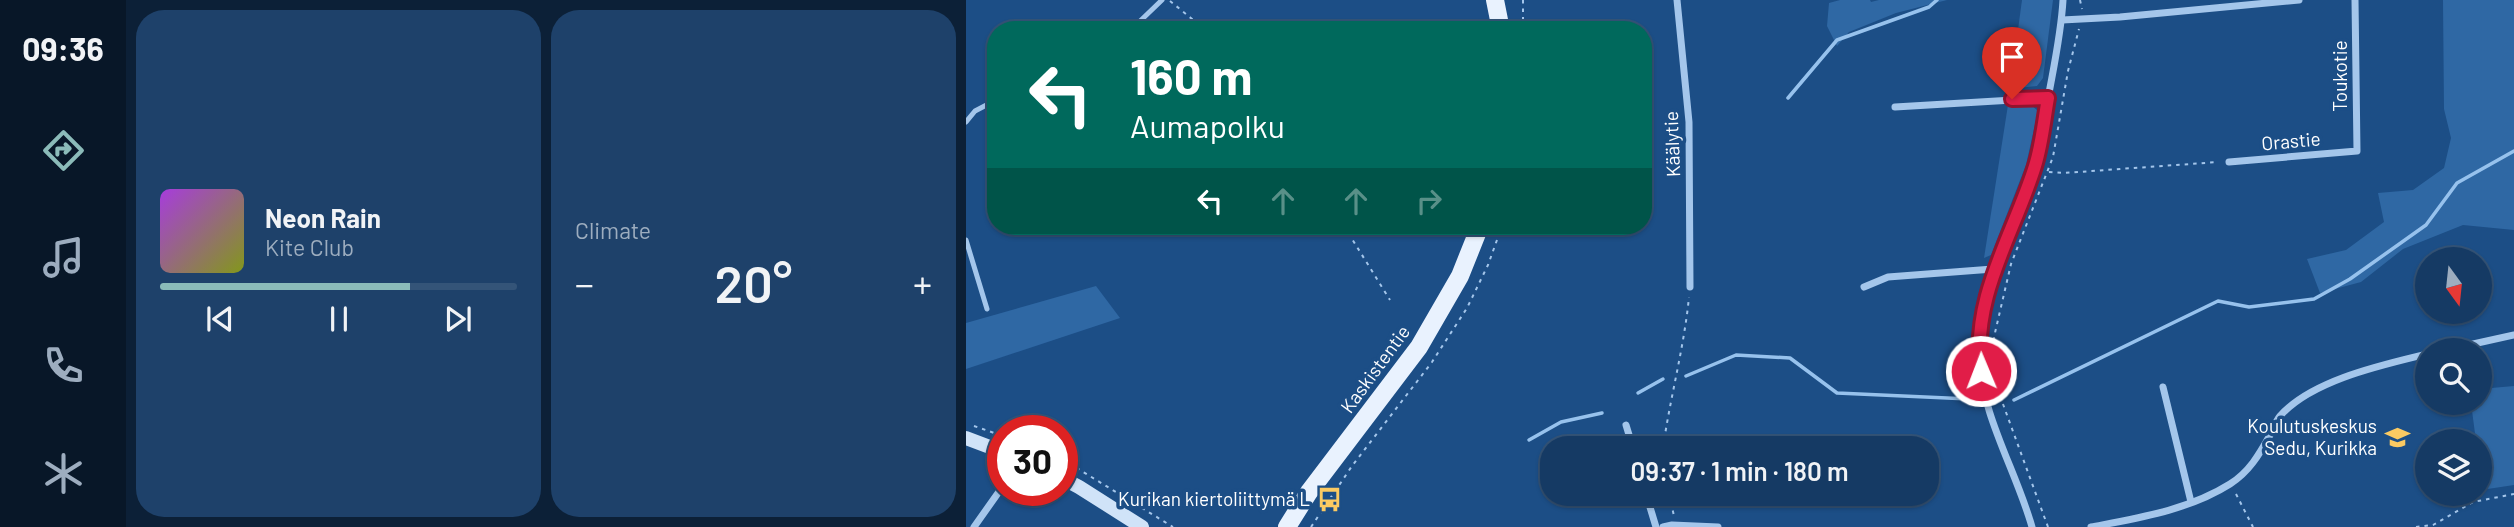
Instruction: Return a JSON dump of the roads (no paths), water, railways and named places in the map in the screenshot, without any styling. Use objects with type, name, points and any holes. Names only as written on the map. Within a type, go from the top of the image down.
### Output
[{"type":"main road","points":[[1494,0],[1499,21]]},
{"type":"main road","name":"Kaskistentie","points":[[1287,527],[1309,492],[1419,347],[1460,276],[1476,235]]},
{"type":"street","name":"Käälytie","points":[[1677,0],[1689,122],[1690,287]]},
{"type":"street","points":[[2032,527],[1983,388],[1979,355],[1981,327],[1993,269],[2035,165],[2062,20],[2063,0]]},
{"type":"street","points":[[2062,20],[2299,0]]},
{"type":"street","name":"Toukotie","points":[[2355,0],[2357,151]]},
{"type":"street","points":[[1895,107],[2048,98]]},
{"type":"street","name":"Orastie","points":[[2229,162],[2357,151]]},
{"type":"street","points":[[1864,287],[1888,277],[1993,269]]},
{"type":"street","points":[[2492,340],[2514,335]]},
{"type":"street","points":[[2091,527],[2152,515],[2191,502],[2230,484],[2253,465],[2280,417],[2306,396],[2350,375],[2415,357]]},
{"type":"street","points":[[2163,387],[2191,502]]},
{"type":"street","points":[[1626,425],[1629,436]]},
{"type":"street","points":[[966,438],[987,446]]},
{"type":"street","points":[[1078,486],[1142,527]]},
{"type":"street","points":[[974,527],[989,506]]},
{"type":"street","points":[[1650,506],[1656,527]]},
{"type":"street","points":[[1662,527],[1718,527]]},
{"type":"lane","points":[[1140,21],[1162,0]]},
{"type":"lane","points":[[966,121],[975,111],[987,105]]},
{"type":"lane","points":[[966,240],[987,309]]},
{"type":"waterway","points":[[1788,98],[1837,40],[1929,7],[1937,0]]},
{"type":"waterway","points":[[2014,400],[2218,301],[2249,307],[2314,299],[2350,279],[2426,225],[2457,183],[2514,151]]},
{"type":"waterway","points":[[1686,376],[1736,355],[1790,358],[1837,393],[1969,399]]},
{"type":"waterway","points":[[1638,393],[1663,379]]},
{"type":"waterway","points":[[1529,440],[1561,422],[1602,413]]},
{"type":"place","name":"Koulutuskeskus Sedu, Kurikka","points":[[2397,437]]},
{"type":"place","name":"Kurikan kiertoliittymä L","points":[[1330,499]]}]
